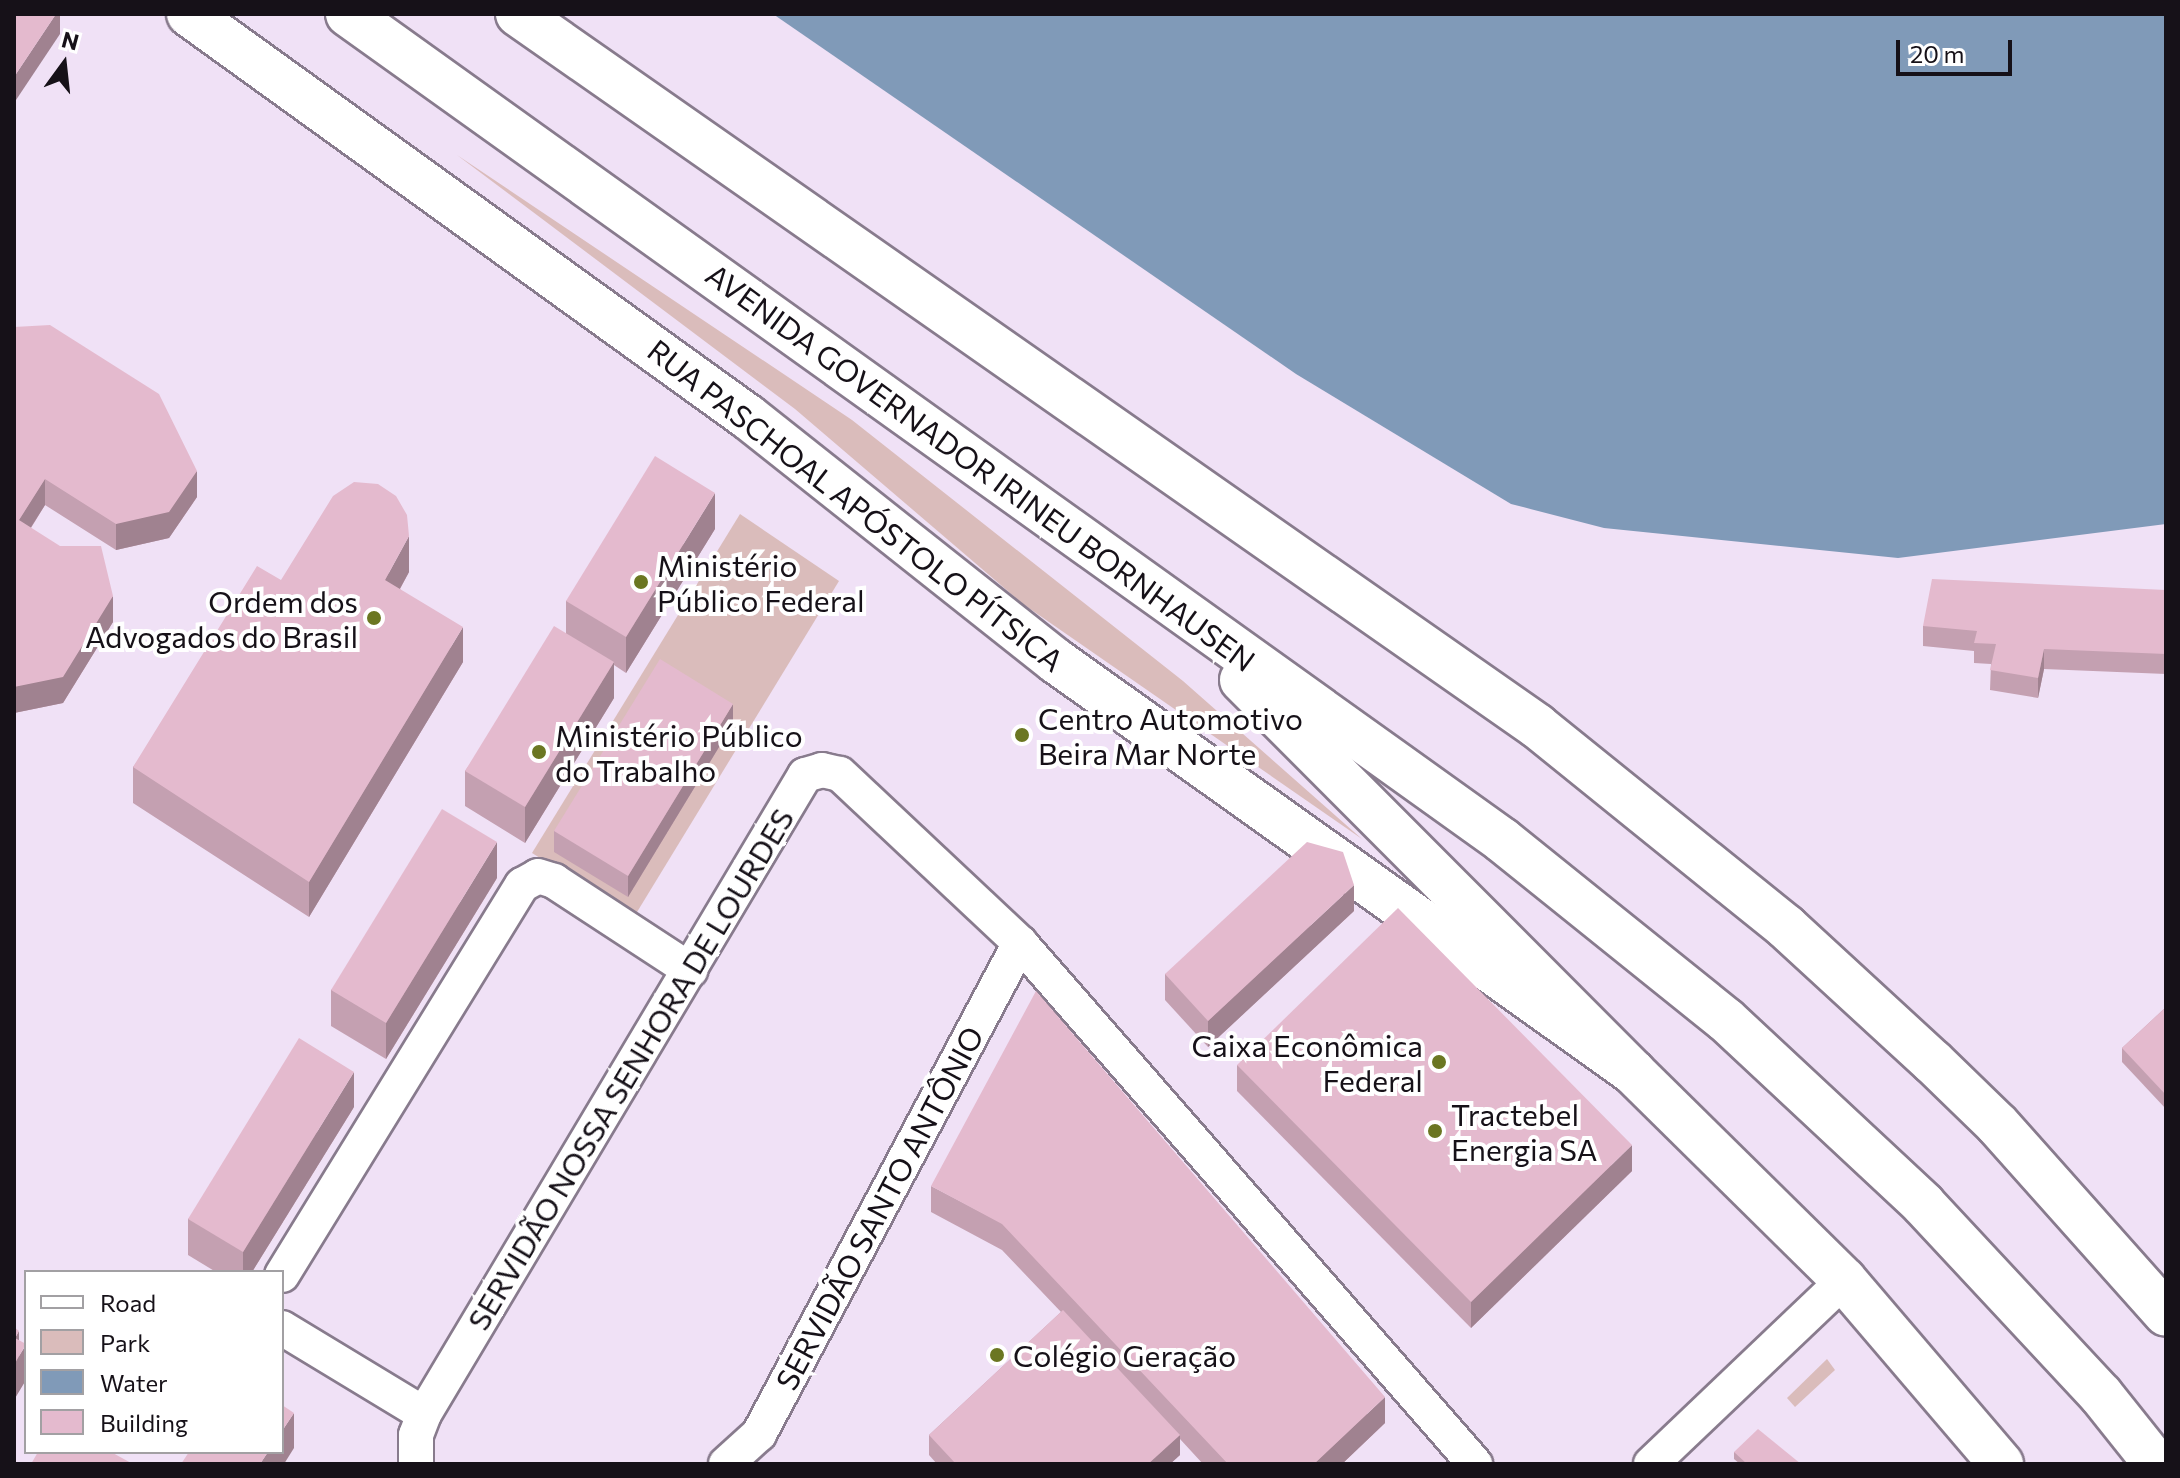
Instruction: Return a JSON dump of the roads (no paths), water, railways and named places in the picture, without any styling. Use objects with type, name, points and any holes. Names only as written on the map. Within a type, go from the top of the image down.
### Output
[{"type":"main road","name":"RUA PASCHOAL APÓSTOLO PÍTSICA","points":[[189,14],[735,407],[1056,661],[1633,1072],[1844,1280],[2001,1464]]},
{"type":"main road","name":"AVENIDA GOVERNADOR IRINEU BORNHAUSEN","points":[[348,14],[1502,840],[1726,1020],[1923,1204],[2101,1395],[2156,1464]]},
{"type":"main road","points":[[518,14],[1537,726],[1786,927],[1933,1062],[1997,1124],[2166,1314]]},
{"type":"main road","points":[[1153,591],[1633,1072]]},
{"type":"street","name":"SERVIDÃO NOSSA SENHORA DE LOURDES","points":[[416,1464],[416,1435],[424,1414],[805,775],[822,770],[840,774],[1020,943],[1475,1464]]},
{"type":"street","points":[[284,1272],[522,885],[538,876],[554,881],[690,970]]},
{"type":"street","name":"SERVIDÃO SANTO ANTÔNIO","points":[[726,1464],[759,1434],[1020,943]]},
{"type":"street","points":[[1651,1464],[1844,1280]]},
{"type":"street","points":[[284,1329],[424,1414]]},
{"type":"water","points":[[773,14],[2166,14],[2166,524],[1898,558],[1604,528],[1511,504],[1296,374]]},
{"type":"place","name":"Ministério Público Federal","points":[[641,582]]},
{"type":"place","name":"Ordem dos Advogados do Brasil","points":[[374,618]]},
{"type":"place","name":"Centro Automotivo Beira Mar Norte","points":[[1022,735]]},
{"type":"place","name":"Ministério Público do Trabalho","points":[[539,752]]},
{"type":"place","name":"Caixa Econômica Federal","points":[[1439,1062]]},
{"type":"place","name":"Tractebel Energia SA","points":[[1435,1131]]},
{"type":"place","name":"Colégio Geração","points":[[997,1355]]}]
